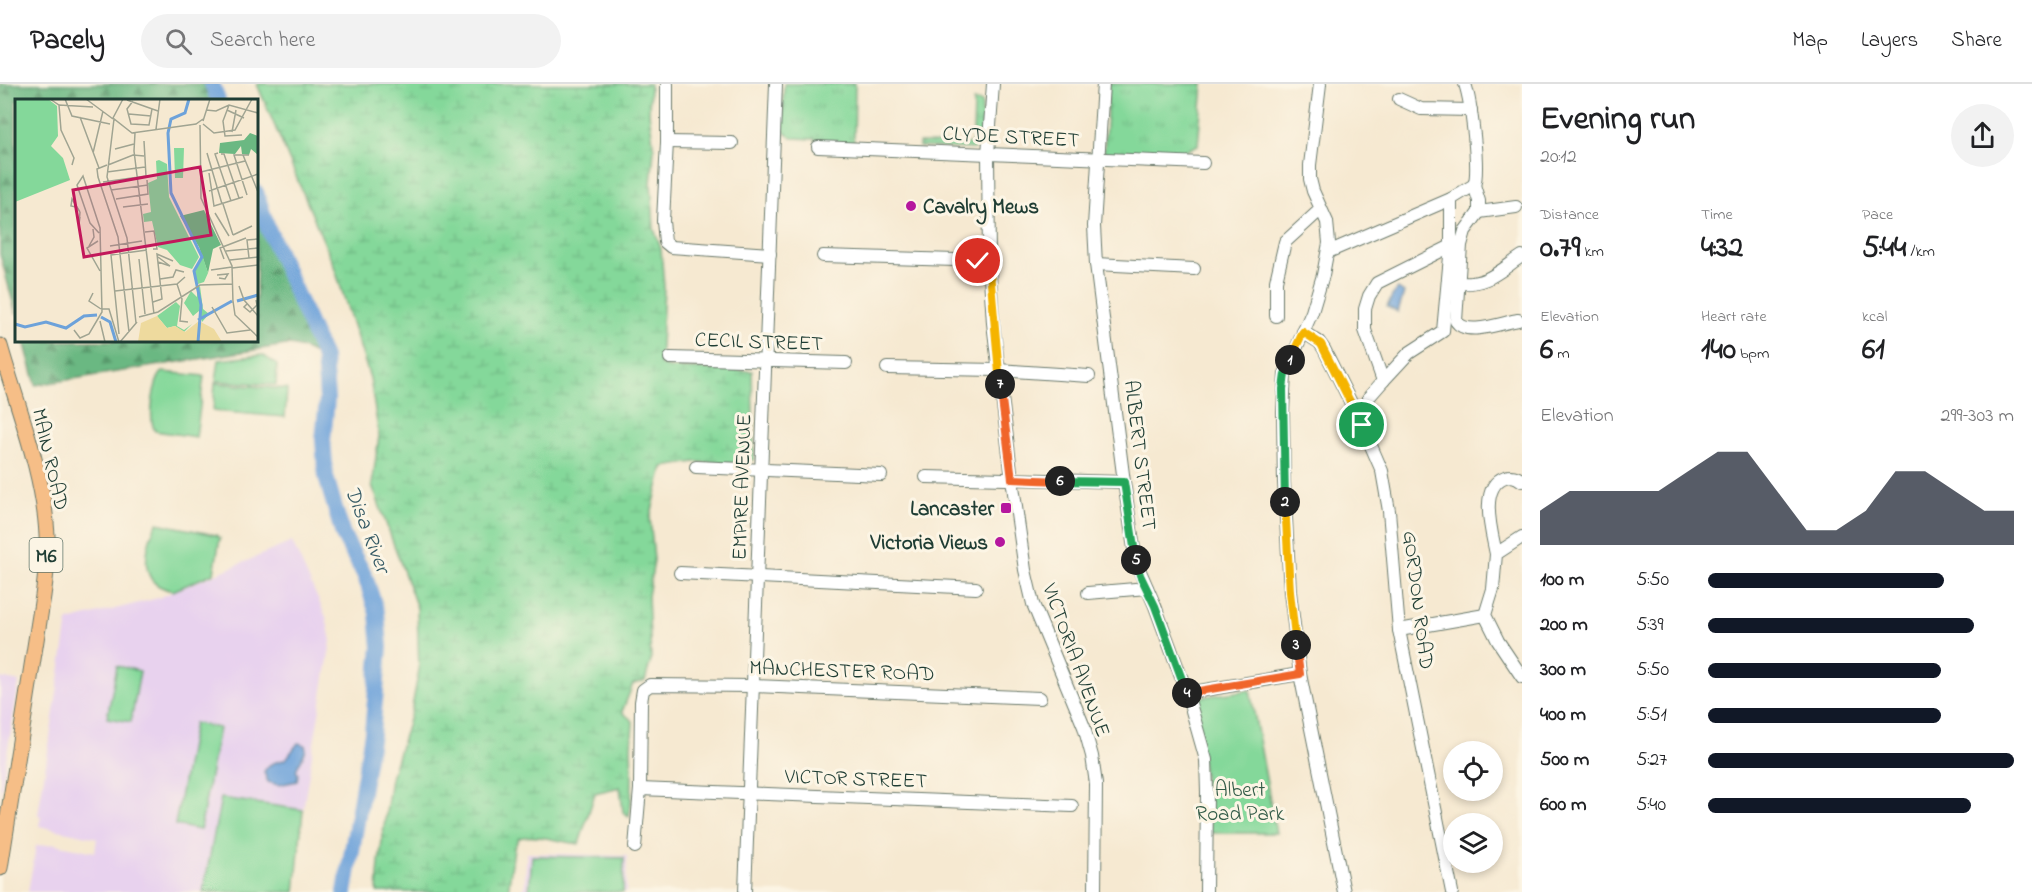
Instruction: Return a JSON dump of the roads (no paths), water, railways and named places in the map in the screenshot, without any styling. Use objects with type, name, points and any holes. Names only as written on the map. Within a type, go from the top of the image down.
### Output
[{"type":"main road","name":"MAIN ROAD","points":[[0,346],[34,462],[44,507],[47,535],[43,596],[4,829],[0,868]]},
{"type":"street","points":[[667,84],[668,142],[664,242],[670,247],[770,254]]},
{"type":"street","name":"EMPIRE AVENUE","points":[[745,892],[776,84]]},
{"type":"street","name":"VICTORIA AVENUE","points":[[993,84],[988,154],[989,261],[998,370],[1025,570],[1033,604],[1084,727],[1092,756],[1096,784],[1095,892]]},
{"type":"street","name":"ALBERT STREET","points":[[1103,84],[1095,226],[1096,264],[1136,562],[1187,693],[1207,771],[1206,892]]},
{"type":"street","points":[[1320,84],[1310,165],[1313,191],[1329,234],[1328,252],[1320,289],[1285,374],[1283,401],[1286,528],[1300,674],[1344,892]]},
{"type":"street","points":[[1465,84],[1471,110],[1476,173],[1474,186],[1479,201],[1479,212],[1463,236],[1455,317],[1460,326],[1473,329],[1518,320]]},
{"type":"street","points":[[1399,99],[1421,109],[1471,110]]},
{"type":"street","points":[[668,142],[732,143]]},
{"type":"street","name":"CLYDE STREET","points":[[818,147],[1203,164]]},
{"type":"street","points":[[1328,252],[1451,199],[1474,186]]},
{"type":"street","points":[[1369,397],[1415,349],[1443,331],[1451,246],[1451,199]]},
{"type":"street","points":[[1479,212],[1516,207]]},
{"type":"street","points":[[1276,316],[1276,281],[1285,242],[1321,208]]},
{"type":"street","points":[[1383,381],[1365,330],[1365,309],[1369,296],[1377,283],[1451,246]]},
{"type":"street","points":[[823,256],[989,261]]},
{"type":"street","points":[[1457,283],[1483,282],[1522,256]]},
{"type":"street","points":[[1096,264],[1194,269]]},
{"type":"street","name":"GORDON ROAD","points":[[1303,332],[1319,342],[1324,350],[1362,425],[1382,471],[1389,511],[1400,630],[1452,892]]},
{"type":"street","name":"CECIL STREET","points":[[670,357],[846,363]]},
{"type":"street","points":[[887,368],[998,370],[1089,376]]},
{"type":"street","points":[[696,467],[881,476]]},
{"type":"street","points":[[1522,481],[1515,476],[1509,476],[1499,480],[1490,490],[1490,513],[1496,554],[1493,589],[1485,615],[1498,641],[1522,677]]},
{"type":"street","points":[[926,477],[1124,482]]},
{"type":"street","points":[[1496,554],[1522,537]]},
{"type":"street","points":[[680,573],[976,588]]},
{"type":"street","points":[[1088,593],[1147,588]]},
{"type":"street","points":[[1400,630],[1485,615]]},
{"type":"street","points":[[1187,693],[1300,674]]},
{"type":"street","name":"MANCHESTER ROAD","points":[[640,789],[641,702],[644,689],[654,684],[1040,698]]},
{"type":"street","points":[[635,848],[640,789]]},
{"type":"street","name":"VICTOR STREET","points":[[640,789],[1072,806]]},
{"type":"water","points":[[1398,289],[1404,293],[1398,312],[1387,307]]},
{"type":"water","points":[[298,743],[305,745],[306,750],[296,770],[297,781],[278,785],[268,782],[264,772],[266,768],[286,759]]},
{"type":"waterway","name":"Disa River","points":[[212,84],[218,99]]},
{"type":"waterway","name":"Disa River","points":[[258,198],[267,226],[324,358],[327,399],[323,440],[326,477],[343,535],[365,576],[377,613],[380,647],[372,733],[345,892]]},
{"type":"place","name":"Cavalry Mews","points":[[911,206]]},
{"type":"place","name":"Lancaster","points":[[1006,508]]},
{"type":"place","name":"Victoria Views","points":[[1000,542]]},
{"type":"park label","name":"Albert Road Park","points":[[1240,801]]}]
